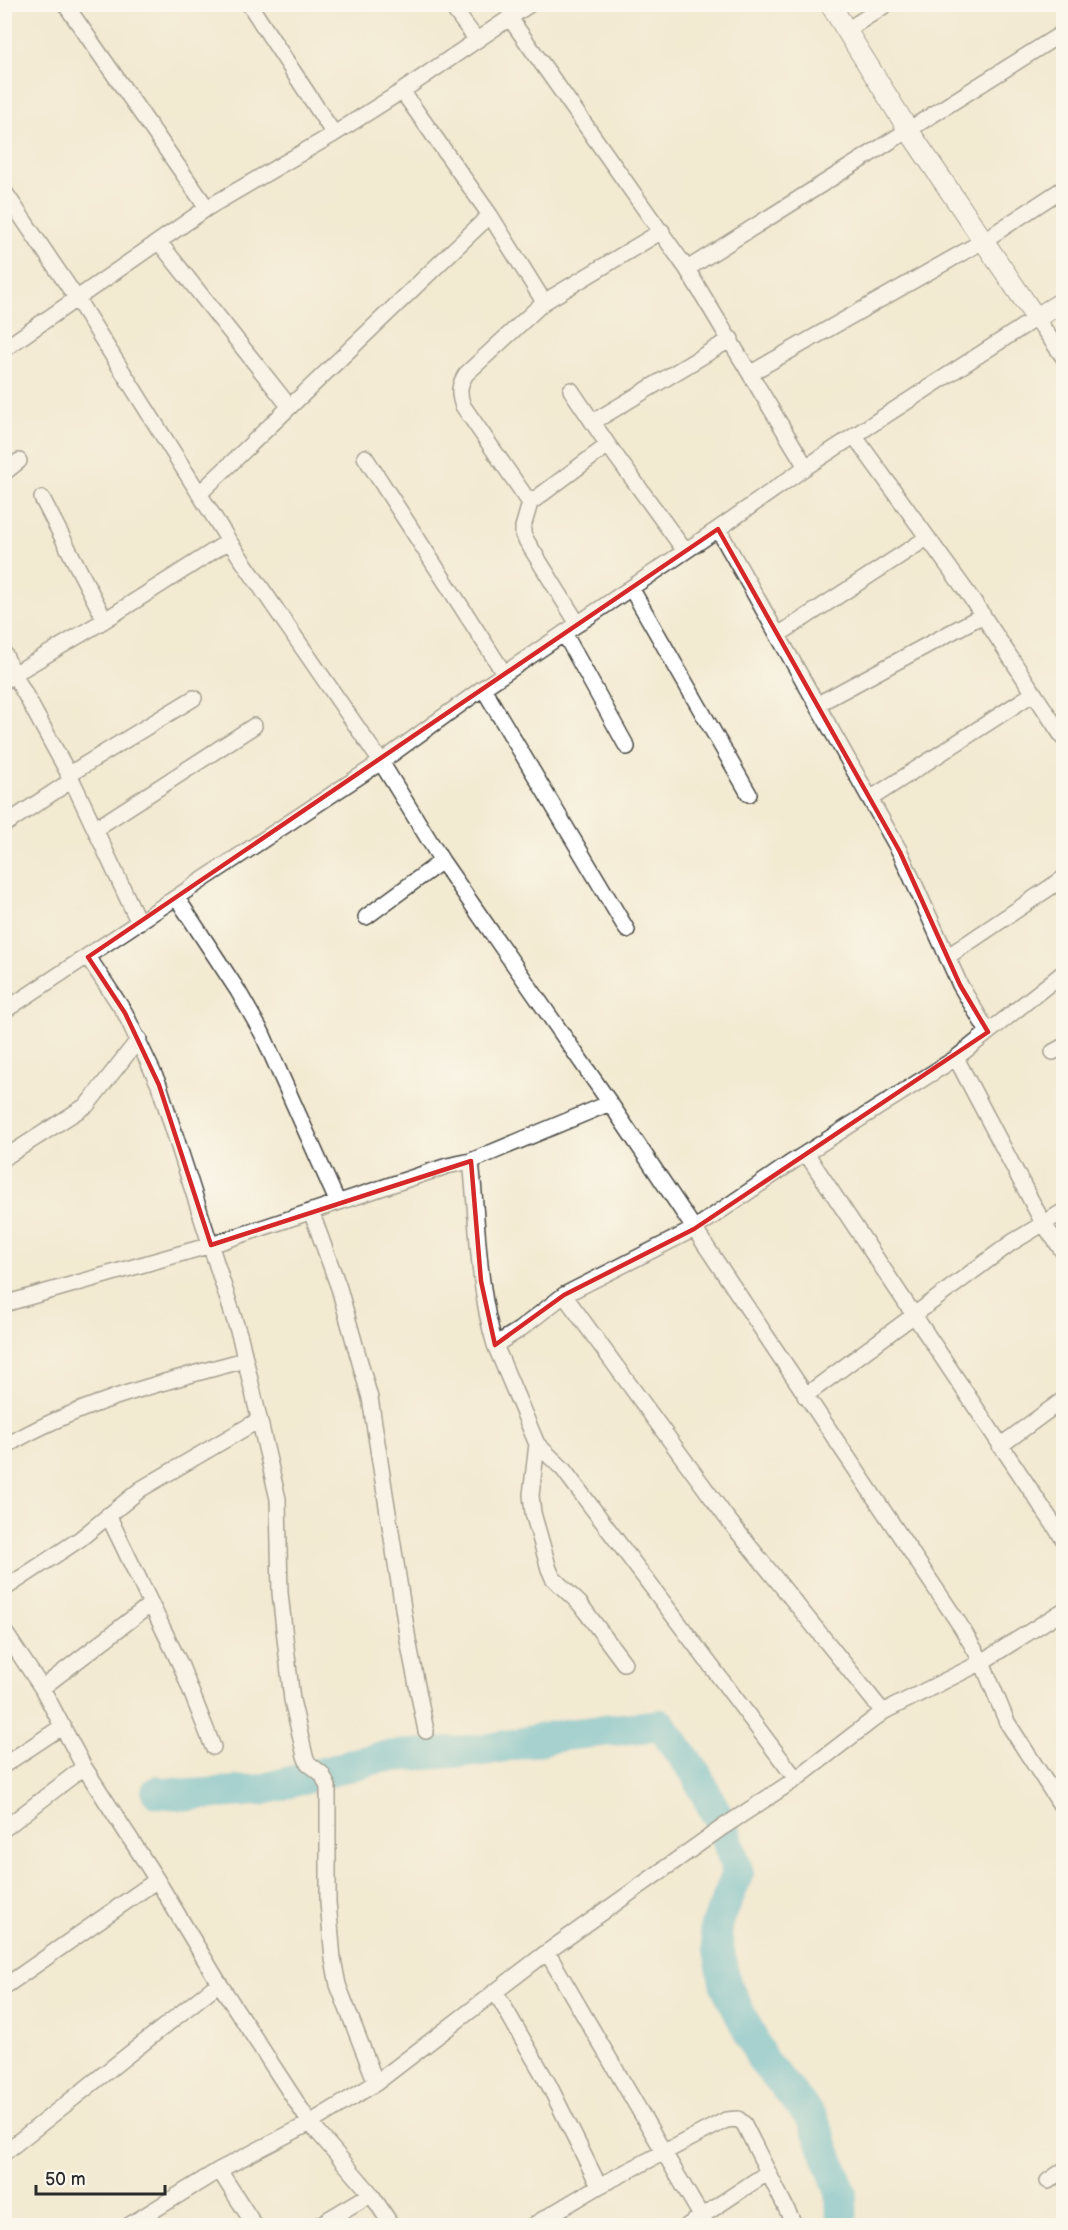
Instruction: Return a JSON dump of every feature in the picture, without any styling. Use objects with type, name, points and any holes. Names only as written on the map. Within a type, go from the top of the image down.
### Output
[{"type":"street","points":[[65,4],[207,208]]},
{"type":"street","points":[[249,4],[334,134]]},
{"type":"street","points":[[450,4],[476,39]]},
{"type":"street","points":[[4,349],[207,208],[334,134],[530,4]]},
{"type":"street","points":[[830,4],[909,131],[1064,358]]},
{"type":"street","points":[[848,30],[887,4]]},
{"type":"street","points":[[509,17],[687,268],[806,467]]},
{"type":"street","points":[[687,268],[1064,32]]},
{"type":"street","points":[[402,91],[490,215],[544,302]]},
{"type":"street","points":[[751,373],[983,241],[1064,188]]},
{"type":"street","points":[[4,191],[77,299],[229,541],[381,762],[441,861],[610,1103],[960,1625],[982,1662],[1007,1722],[1064,1810]]},
{"type":"street","points":[[199,494],[490,215]]},
{"type":"street","points":[[530,503],[463,406],[459,396],[460,384],[466,374],[544,302],[662,231]]},
{"type":"street","points":[[159,242],[289,406]]},
{"type":"street","points":[[4,1011],[381,762],[504,673],[632,588],[806,467],[1064,301]]},
{"type":"street","points":[[593,422],[731,339]]},
{"type":"street","points":[[571,390],[685,551]]},
{"type":"street","points":[[855,437],[983,615],[1064,739]]},
{"type":"street","points":[[578,624],[523,535],[523,527],[530,503],[608,445]]},
{"type":"street","points":[[365,457],[504,673]]},
{"type":"street","points":[[4,472],[20,461]]},
{"type":"street","points":[[42,498],[105,620]]},
{"type":"street","points":[[718,529],[900,852],[960,986],[988,1032]]},
{"type":"street","points":[[778,635],[927,538]]},
{"type":"street","points":[[9,677],[105,620],[229,541]]},
{"type":"street","points":[[632,588],[749,794]]},
{"type":"street","points":[[818,704],[983,615]]},
{"type":"street","points":[[564,633],[627,747]]},
{"type":"street","points":[[4,653],[9,677],[70,777],[139,923]]},
{"type":"street","points":[[483,688],[627,930]]},
{"type":"street","points":[[870,799],[1034,693]]},
{"type":"street","points":[[4,825],[70,777],[194,698]]},
{"type":"street","points":[[95,829],[254,726]]},
{"type":"street","points":[[366,917],[441,861]]},
{"type":"street","points":[[947,957],[1064,878]]},
{"type":"street","points":[[177,898],[238,991],[262,1033],[337,1201]]},
{"type":"street","points":[[88,957],[125,1013],[159,1085],[211,1245],[245,1360],[278,1499],[280,1593],[292,1700],[305,1756],[308,1762],[322,1774],[330,1794],[328,1902],[333,1959],[338,1985],[375,2083]]},
{"type":"street","points":[[495,1345],[519,1330],[564,1295],[694,1229],[806,1153],[956,1058],[1064,972]]},
{"type":"street","points":[[4,1158],[87,1105],[139,1039]]},
{"type":"street","points":[[956,1058],[1043,1223],[1064,1253]]},
{"type":"street","points":[[4,1304],[211,1245],[337,1201],[447,1166],[471,1161],[610,1103]]},
{"type":"street","points":[[806,1153],[1064,1540]]},
{"type":"street","points":[[471,1161],[481,1281],[487,1319],[495,1345],[537,1444],[563,1469],[796,1779]]},
{"type":"street","points":[[311,1211],[339,1288],[370,1398],[408,1640],[426,1731]]},
{"type":"street","points":[[805,1396],[1011,1243],[1064,1211]]},
{"type":"street","points":[[564,1295],[726,1517],[883,1712]]},
{"type":"street","points":[[4,1448],[24,1436],[78,1412],[159,1383],[245,1360]]},
{"type":"street","points":[[1000,1446],[1064,1399]]},
{"type":"street","points":[[4,1588],[80,1539],[141,1490],[259,1420]]},
{"type":"street","points":[[537,1444],[531,1495],[533,1513],[549,1569],[553,1578],[580,1604],[624,1663]]},
{"type":"street","points":[[108,1515],[181,1666],[213,1747]]},
{"type":"street","points":[[42,1688],[151,1604]]},
{"type":"street","points":[[134,2224],[219,2170],[309,2123],[375,2083],[547,1952],[723,1827],[796,1779],[883,1712],[982,1662],[1063,1610]]},
{"type":"street","points":[[4,1631],[42,1688],[84,1767],[158,1880],[219,1983],[309,2123],[370,2194],[392,2226]]},
{"type":"street","points":[[4,1765],[63,1726]]},
{"type":"street","points":[[4,1828],[84,1767]]},
{"type":"street","points":[[4,1987],[158,1880]]},
{"type":"street","points":[[547,1952],[704,2221]]},
{"type":"street","points":[[4,2153],[219,1983]]},
{"type":"street","points":[[495,1991],[549,2085],[599,2186]]},
{"type":"street","points":[[532,2226],[664,2151],[726,2120],[738,2119],[744,2124],[795,2226]]},
{"type":"street","points":[[219,2170],[255,2226]]},
{"type":"street","points":[[1048,2181],[1064,2170]]},
{"type":"street","points":[[687,2226],[704,2221],[767,2174]]},
{"type":"street","points":[[317,2226],[370,2194]]},
{"type":"highlighted area","points":[[718,529],[900,852],[960,985],[988,1032],[694,1229],[564,1295],[495,1345],[481,1281],[471,1161],[211,1245],[159,1085],[125,1013],[88,957]]},
{"type":"waterway","points":[[157,1792],[190,1795],[261,1790],[381,1757],[484,1750],[564,1735],[661,1725],[696,1774],[723,1827],[738,1873],[715,1929],[725,1983],[763,2061],[813,2119],[841,2192],[842,2226]]}]
